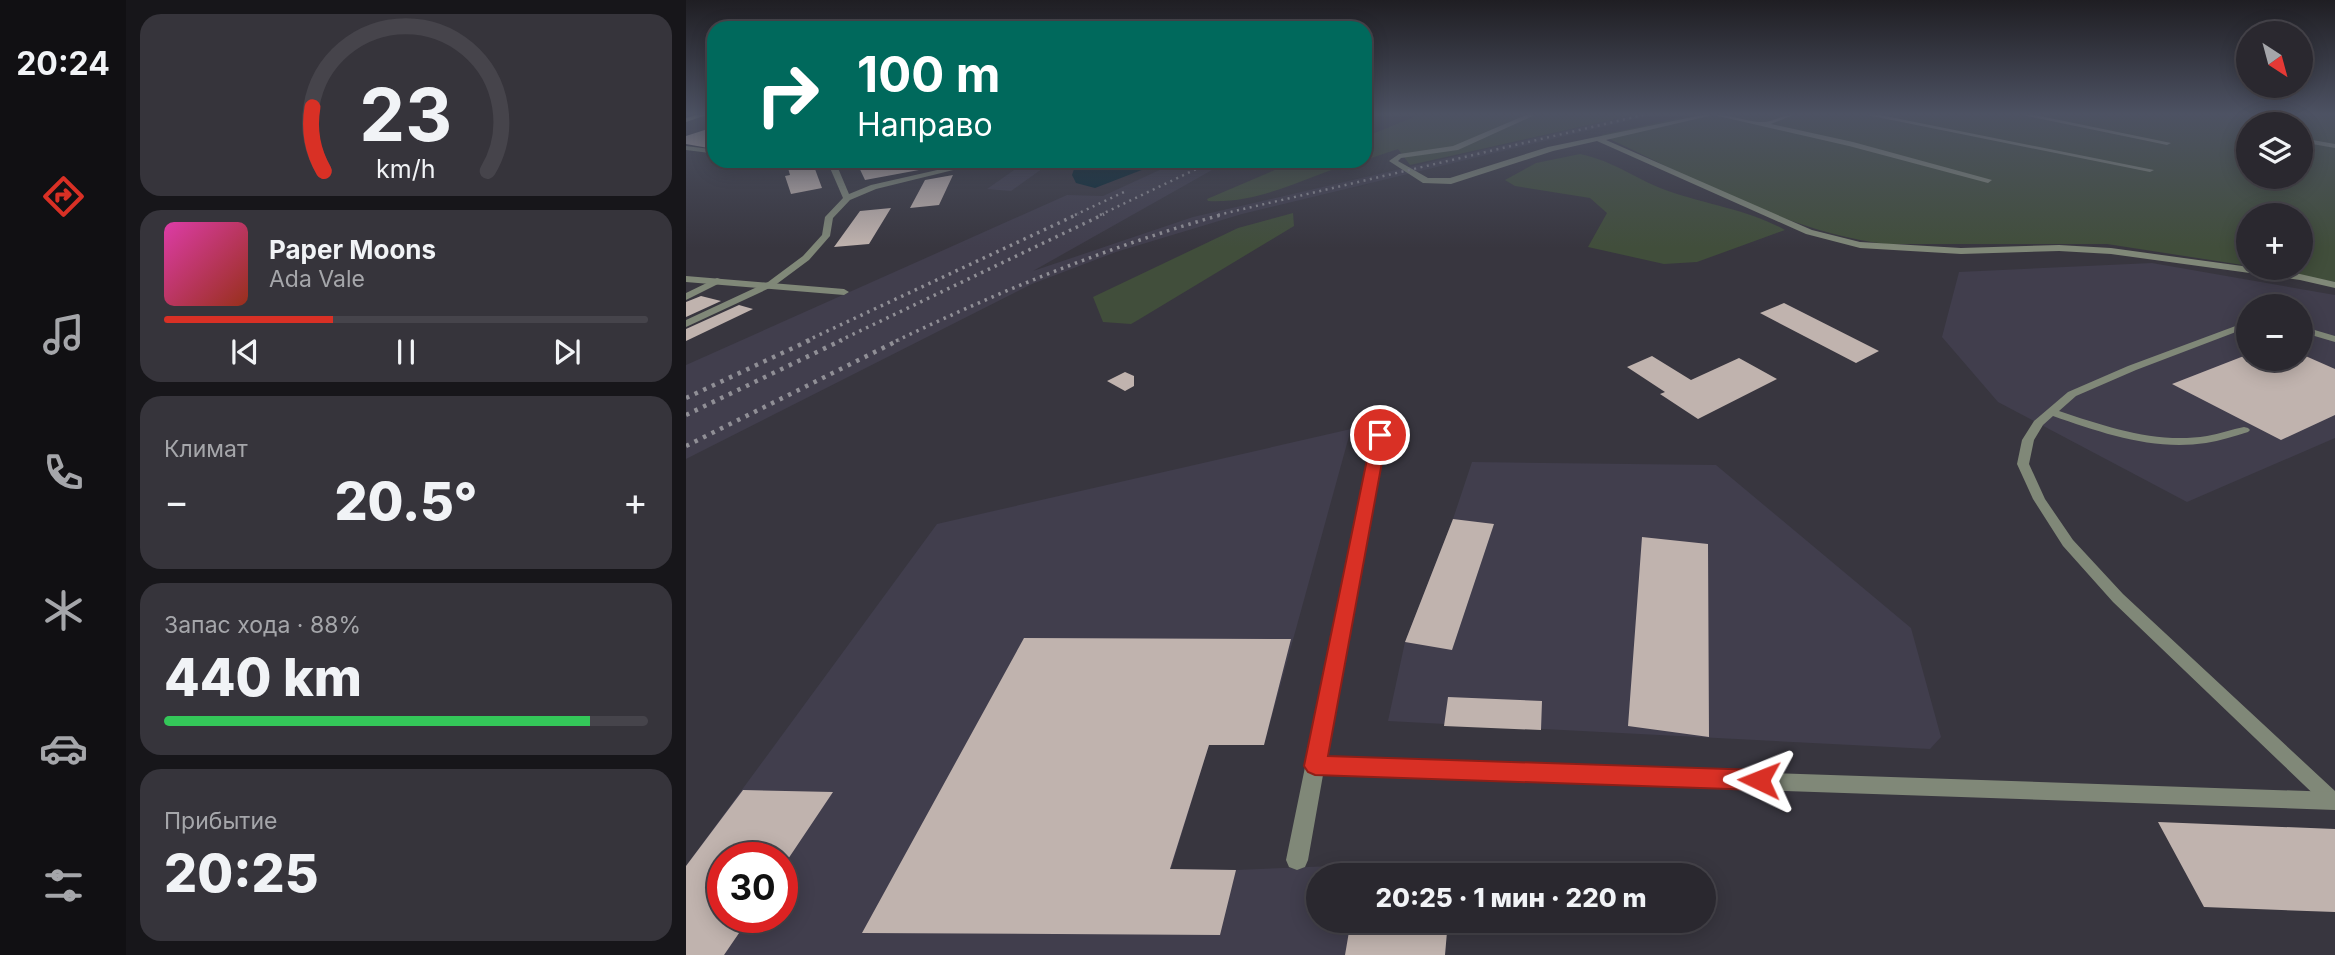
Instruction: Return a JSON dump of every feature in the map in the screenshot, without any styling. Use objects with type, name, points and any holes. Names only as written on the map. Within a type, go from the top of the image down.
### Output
[{"type":"street","points":[[1395,160],[1393,162],[1426,181],[1442,182],[1464,178],[1519,160]]},
{"type":"street","points":[[1646,160],[1809,232],[1860,246],[1961,251],[2059,248],[2111,251],[2300,277],[2335,285]]},
{"type":"street","points":[[1906,160],[1988,180]]},
{"type":"street","points":[[2097,160],[2150,170]]},
{"type":"street","points":[[686,279],[844,292]]},
{"type":"street","points":[[1297,860],[1380,435]]},
{"type":"street","points":[[1315,766],[2333,801]]},
{"type":"lane","points":[[834,168],[847,198]]},
{"type":"lane","points":[[686,324],[771,284],[806,258],[825,236],[829,217],[847,198],[874,187],[956,168]]},
{"type":"lane","points":[[686,298],[718,281]]},
{"type":"lane","points":[[2236,329],[2072,394],[2038,423],[2028,440],[2023,464],[2039,499],[2068,543],[2118,598],[2333,801]]},
{"type":"lane","points":[[2313,333],[2335,339]]},
{"type":"lane","points":[[2051,412],[2124,434],[2178,442],[2203,440],[2244,430]]},
{"type":"shaded area","points":[[1441,160],[1468,160],[1242,214],[1116,252],[1032,284],[686,459],[686,365],[1067,195],[1103,196],[1164,168],[1216,168],[1033,271],[1193,217]]},
{"type":"shaded area","points":[[1017,168],[1043,168],[1011,191],[987,189]]},
{"type":"shaded area","points":[[2152,263],[2236,278],[2236,280],[2335,295],[2335,438],[2187,502],[1998,402],[1942,337],[1959,272]]},
{"type":"shaded area","points":[[1351,429],[1264,745],[1209,745],[1171,869],[1306,867],[1306,933],[1447,933],[1445,955],[686,955],[686,866],[937,524]]},
{"type":"shaded area","points":[[1472,462],[1716,465],[1911,628],[1941,737],[1930,749],[1388,721],[1405,642]]},
{"type":"green space","points":[[1406,160],[1434,160],[1410,165]]},
{"type":"green space","points":[[1553,160],[1600,160],[1671,192],[1743,213],[1785,230],[1697,262],[1664,264],[1588,247],[1607,213],[1590,198],[1515,186],[1505,180],[1536,163]]},
{"type":"green space","points":[[1652,160],[2236,160],[2236,189],[2313,189],[2313,160],[2335,160],[2335,282],[2313,278],[2313,203],[2236,203],[2236,264],[2107,244],[1885,244],[1811,227],[1740,200]]},
{"type":"green space","points":[[1280,168],[1339,168],[1248,198],[1229,201],[1207,199]]},
{"type":"green space","points":[[1293,213],[1294,226],[1138,320],[1131,324],[1103,322],[1093,297],[1238,228]]},
{"type":"water","points":[[1147,168],[1095,188],[1076,183],[1072,175],[1074,169]]},
{"type":"building","points":[[788,168],[815,168],[822,188],[791,194],[785,176],[790,175]]},
{"type":"building","points":[[859,168],[919,168],[919,170],[865,180]]},
{"type":"building","points":[[953,175],[939,205],[910,208],[925,180]]},
{"type":"building","points":[[891,208],[869,244],[834,247],[860,211]]},
{"type":"building","points":[[701,296],[721,301],[686,317],[686,302]]},
{"type":"building","points":[[1784,303],[1879,351],[1856,363],[1760,313]]},
{"type":"building","points":[[739,305],[753,309],[686,341],[686,329]]},
{"type":"building","points":[[1652,356],[1691,380],[1739,358],[1777,379],[1698,419],[1660,394],[1665,392],[1627,367]]},
{"type":"building","points":[[2236,359],[2236,371],[2313,371],[2313,359],[2335,369],[2335,415],[2281,440],[2172,384]]},
{"type":"building","points":[[1125,372],[1134,376],[1134,386],[1125,391],[1107,381]]},
{"type":"building","points":[[1453,519],[1494,524],[1452,650],[1405,642]]},
{"type":"building","points":[[1642,537],[1708,544],[1709,737],[1628,726]]},
{"type":"building","points":[[1024,638],[1291,639],[1264,745],[1209,745],[1170,869],[1236,870],[1220,935],[862,933]]},
{"type":"building","points":[[1448,697],[1542,701],[1541,730],[1444,726]]},
{"type":"building","points":[[743,790],[833,792],[798,844],[798,842],[707,842],[707,933],[739,933],[724,955],[686,955],[686,866]]},
{"type":"building","points":[[2158,822],[2335,829],[2335,912],[2204,907]]},
{"type":"building","points":[[1349,933],[1447,933],[1445,955],[1345,955]]},
{"type":"railway","points":[[1218,215],[1454,160]]},
{"type":"railway","points":[[1100,215],[1198,168]]},
{"type":"railway","points":[[1075,215],[1124,192]]},
{"type":"railway","points":[[806,341],[1078,214]]},
{"type":"railway","points":[[839,341],[1104,214]]},
{"type":"railway","points":[[896,341],[1057,270],[1224,214]]},
{"type":"railway","points":[[686,398],[810,340]]},
{"type":"railway","points":[[686,415],[842,340]]},
{"type":"railway","points":[[686,446],[899,340]]},
{"type":"route","points":[[1380,435],[1315,766],[1759,780]]}]
